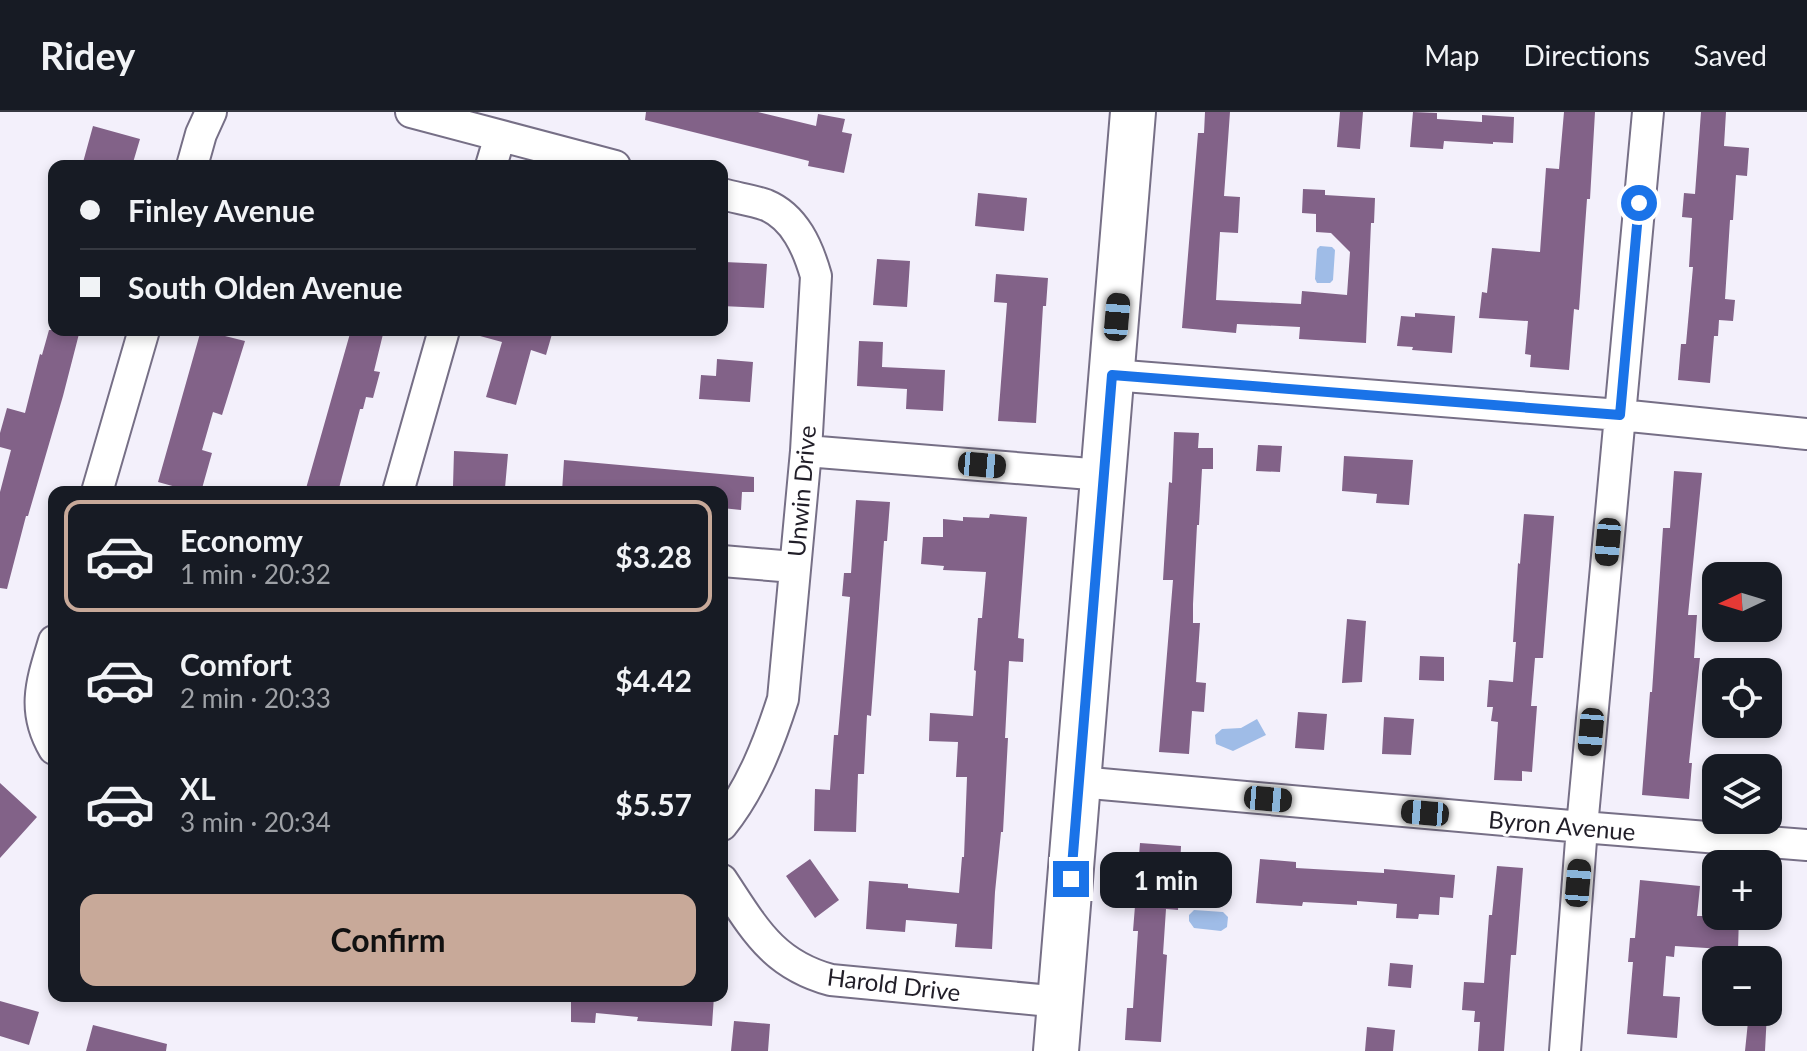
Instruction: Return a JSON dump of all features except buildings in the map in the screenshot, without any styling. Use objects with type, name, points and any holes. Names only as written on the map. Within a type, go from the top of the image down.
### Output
[{"type":"main road","points":[[1056,1051],[1133,112]]},
{"type":"street","points":[[194,160],[211,112]]},
{"type":"street","points":[[411,112],[592,160]]},
{"type":"street","points":[[1565,1051],[1582,827],[1648,112]]},
{"type":"street","points":[[493,160],[500,136]]},
{"type":"street","name":"Unwin Drive","points":[[728,196],[767,206],[786,219],[809,253],[816,276],[806,451],[783,699],[753,775],[728,815]]},
{"type":"street","points":[[99,486],[142,336]]},
{"type":"street","points":[[400,486],[442,336]]},
{"type":"street","points":[[1112,375],[1620,415],[1807,434]]},
{"type":"street","points":[[806,451],[1103,475]]},
{"type":"street","points":[[728,562],[794,567]]},
{"type":"street","points":[[48,662],[39,708],[48,739]]},
{"type":"street","name":"Byron Avenue","points":[[1079,782],[1807,845]]},
{"type":"street","name":"Harold Drive","points":[[728,889],[755,930],[774,951],[810,974],[831,980],[1061,1002]]},
{"type":"water","points":[[1320,246],[1335,250],[1333,280],[1330,283],[1317,283],[1315,279],[1317,249]]},
{"type":"water","points":[[1257,719],[1266,735],[1233,751],[1216,744],[1215,735],[1222,729],[1241,728]]},
{"type":"water","points":[[1194,910],[1223,912],[1228,917],[1227,927],[1221,931],[1194,928],[1189,915]]},
{"type":"route","points":[[1071,879],[1112,375],[1620,415],[1639,203]]}]
